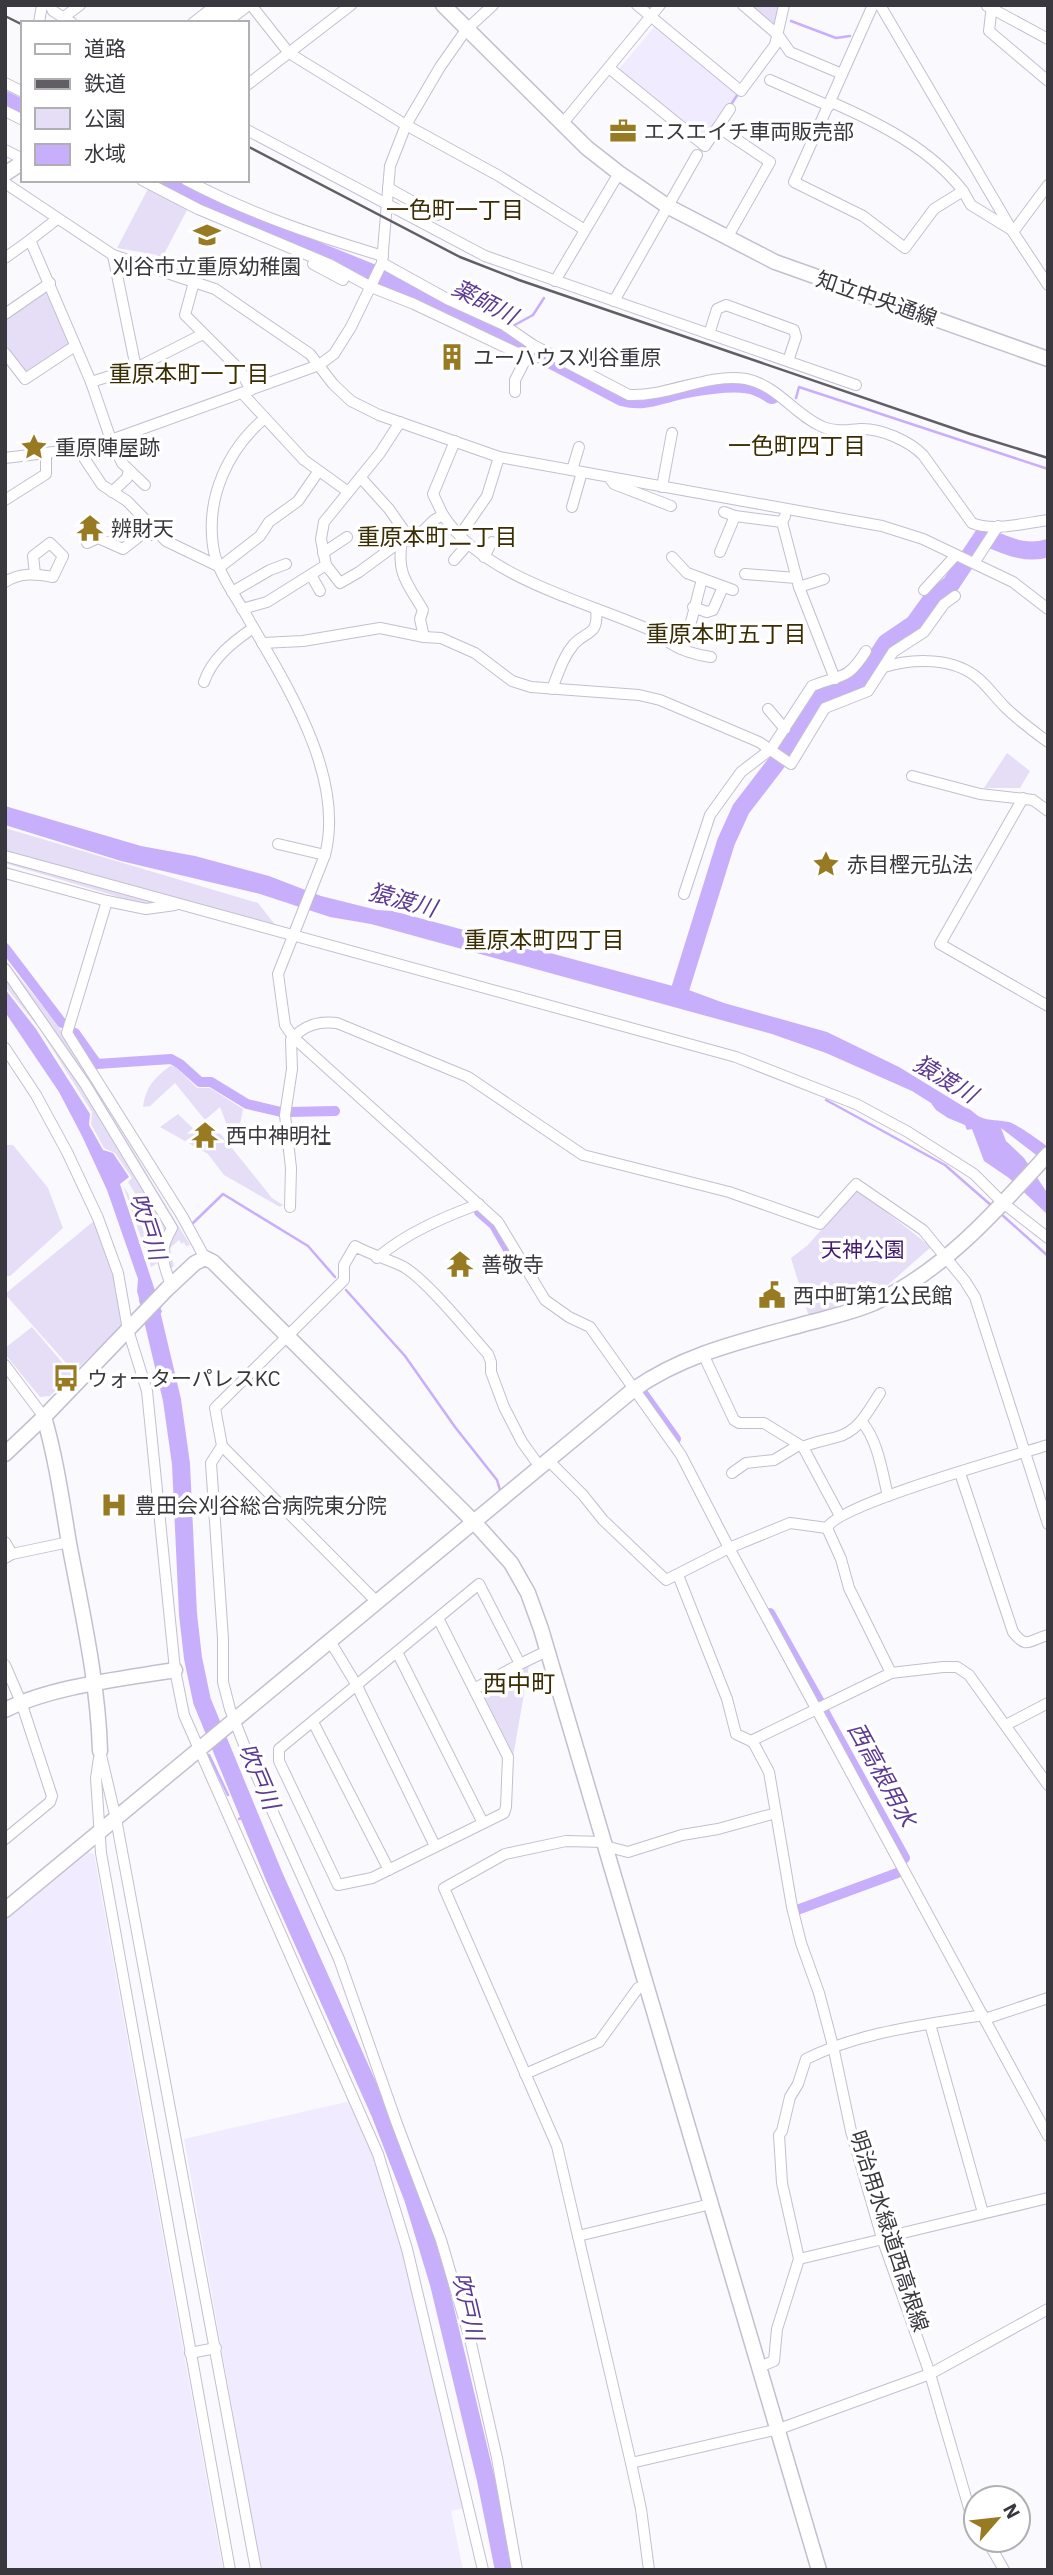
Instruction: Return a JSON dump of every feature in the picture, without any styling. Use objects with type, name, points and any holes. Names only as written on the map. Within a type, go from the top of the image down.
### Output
[{"type":"street","points":[[50,5],[68,20],[80,5]]},
{"type":"street","points":[[195,21],[216,5]]},
{"type":"street","points":[[212,21],[233,5]]},
{"type":"street","points":[[228,21],[245,8],[245,5]]},
{"type":"street","points":[[251,5],[289,53],[406,125],[499,176],[585,230]]},
{"type":"street","points":[[248,84],[351,5]]},
{"type":"street","name":"知立中央通線","points":[[443,5],[563,123],[619,173],[667,206],[775,262],[1048,359]]},
{"type":"street","points":[[5,458],[78,449],[111,440],[319,365],[334,354],[372,287],[382,260],[390,166],[406,125],[440,67],[466,30],[493,5]]},
{"type":"street","points":[[637,5],[741,91],[775,45],[784,5]]},
{"type":"street","points":[[563,123],[660,5]]},
{"type":"street","points":[[743,5],[778,35],[790,52],[842,74]]},
{"type":"street","points":[[873,5],[794,182],[863,216],[905,248],[934,209],[964,191]]},
{"type":"street","points":[[880,5],[1013,232],[1048,285]]},
{"type":"street","points":[[1048,39],[990,6],[989,31],[1048,81]]},
{"type":"street","points":[[609,68],[705,146],[730,109]]},
{"type":"street","points":[[770,80],[863,116],[935,161],[964,191],[971,205],[1013,232]]},
{"type":"street","points":[[5,83],[21,91]]},
{"type":"street","points":[[5,111],[21,119]]},
{"type":"street","points":[[718,127],[770,162],[727,238]]},
{"type":"street","points":[[248,131],[485,256],[856,385]]},
{"type":"street","points":[[5,150],[21,159]]},
{"type":"street","points":[[614,301],[697,155]]},
{"type":"street","points":[[5,174],[21,162]]},
{"type":"street","points":[[555,281],[619,173]]},
{"type":"street","points":[[146,182],[198,209],[328,264],[372,287],[526,357]]},
{"type":"street","points":[[190,182],[219,198],[301,232],[382,260],[449,300],[504,326],[533,346],[629,395],[643,396],[683,385],[746,379],[790,403],[808,419],[825,428],[844,431],[864,429],[914,446],[972,523],[995,529],[1048,520]]},
{"type":"street","points":[[5,183],[113,255],[215,289],[310,354],[351,401],[400,422],[499,457],[911,534],[1013,582],[1048,609]]},
{"type":"street","points":[[1013,232],[1048,185]]},
{"type":"street","points":[[388,188],[437,215]]},
{"type":"street","points":[[5,258],[57,219]]},
{"type":"street","points":[[30,240],[91,382],[111,440],[122,463],[145,485]]},
{"type":"street","points":[[284,246],[343,280]]},
{"type":"street","points":[[113,255],[136,369]]},
{"type":"street","points":[[141,265],[162,261],[185,265]]},
{"type":"street","points":[[194,282],[186,315],[240,370],[246,392],[265,418],[318,472],[328,476],[347,491]]},
{"type":"street","points":[[5,314],[50,283]]},
{"type":"street","points":[[709,334],[717,309],[726,305],[794,330],[796,337],[788,361]]},
{"type":"street","points":[[91,382],[136,369],[203,334]]},
{"type":"street","points":[[5,353],[25,379],[75,346]]},
{"type":"street","points":[[515,392],[514,380],[533,346]]},
{"type":"street","points":[[265,418],[248,432],[228,460],[213,514],[213,547],[232,592],[310,735],[322,774],[330,825],[325,855],[278,974],[285,1025],[293,1037],[498,1222],[545,1300],[569,1317],[590,1327],[681,1455],[1048,2136]]},
{"type":"street","points":[[400,422],[361,478],[347,491],[324,522],[321,539],[326,565],[340,583],[405,538]]},
{"type":"street","points":[[662,487],[672,433]]},
{"type":"street","points":[[455,442],[433,494],[443,515],[468,544],[484,557],[535,584],[660,634],[681,649],[711,657]]},
{"type":"street","points":[[572,507],[579,447]]},
{"type":"street","points":[[78,449],[102,485],[127,501],[166,541],[220,567]]},
{"type":"street","points":[[5,500],[49,477],[46,453]]},
{"type":"street","points":[[460,535],[486,496],[499,457]]},
{"type":"street","points":[[112,492],[127,478],[129,470]]},
{"type":"street","points":[[220,567],[260,536],[269,522],[298,501],[318,472]]},
{"type":"street","points":[[610,477],[614,484],[671,506]]},
{"type":"street","points":[[361,478],[389,509],[405,538],[412,542],[434,520],[443,515]]},
{"type":"street","points":[[789,510],[782,522],[798,582],[835,679]]},
{"type":"street","points":[[724,512],[782,522]]},
{"type":"street","points":[[720,552],[735,516]]},
{"type":"street","points":[[924,590],[987,543],[995,529]]},
{"type":"street","points":[[87,543],[98,538],[123,549],[141,535],[160,535]]},
{"type":"street","points":[[323,553],[347,537]]},
{"type":"street","points":[[405,538],[399,559],[400,570],[423,610],[420,619],[424,637]]},
{"type":"street","points":[[484,557],[492,542]]},
{"type":"street","points":[[454,560],[468,544]]},
{"type":"street","points":[[672,557],[687,572],[728,589],[713,610],[706,612],[694,607]]},
{"type":"street","points":[[232,592],[286,564]]},
{"type":"street","points":[[242,609],[267,602],[326,565]]},
{"type":"street","points":[[5,582],[34,574]]},
{"type":"street","points":[[745,574],[798,582],[824,579]]},
{"type":"street","points":[[311,575],[320,591]]},
{"type":"street","points":[[681,649],[692,623],[702,580]]},
{"type":"street","points":[[262,643],[303,641],[369,628],[440,638],[459,644],[512,681],[552,690],[639,695],[660,701],[759,742],[791,764],[825,708],[868,691],[893,652],[924,632],[944,604],[955,596]]},
{"type":"street","points":[[552,690],[562,663],[576,642],[589,634],[597,620],[596,609]]},
{"type":"street","points":[[204,682],[216,660],[232,643],[253,628]]},
{"type":"street","points":[[684,894],[710,815],[741,772],[753,760],[771,749],[812,686],[854,671],[866,652]]},
{"type":"street","points":[[884,667],[904,661],[929,661],[966,669],[1006,708],[1048,742]]},
{"type":"street","points":[[768,709],[785,729]]},
{"type":"street","points":[[753,760],[759,742]]},
{"type":"street","points":[[912,776],[980,794],[1033,800],[1048,811]]},
{"type":"street","points":[[1023,798],[940,944],[1048,1006]]},
{"type":"street","points":[[278,844],[325,855]]},
{"type":"street","points":[[5,856],[736,1056],[856,1104],[908,1132],[974,1174],[1003,1203],[1048,1238]]},
{"type":"street","points":[[5,873],[146,909],[180,905]]},
{"type":"street","points":[[107,901],[67,1032],[182,1216],[205,1258],[213,1262],[475,1523],[511,1563],[528,1593],[819,2570]]},
{"type":"street","points":[[5,969],[85,1084],[172,1228],[162,1249],[169,1287]]},
{"type":"street","points":[[290,1206],[291,1168],[285,1115],[293,1037],[309,1024],[337,1023],[468,1077],[583,1155],[730,1192],[820,1224],[856,1184],[923,1230],[975,1297],[1048,1524]]},
{"type":"street","points":[[5,1048],[36,1095],[98,1218],[118,1273],[147,1391],[174,1670],[184,1715],[340,2066],[392,2193],[483,2570]]},
{"type":"street","points":[[5,1910],[634,1390],[670,1367],[703,1354],[850,1312],[907,1286],[946,1257],[1003,1203],[1048,1154]]},
{"type":"street","points":[[377,1258],[390,1246],[479,1204]]},
{"type":"street","points":[[377,1602],[222,1446],[215,1408],[344,1280],[344,1265],[355,1246],[377,1258],[402,1265],[424,1284],[488,1354],[491,1372],[504,1407],[522,1442],[583,1495],[603,1520],[666,1580],[729,1548],[790,1523],[827,1528]]},
{"type":"street","points":[[5,1454],[169,1287],[195,1263],[205,1258]]},
{"type":"street","points":[[703,1354],[734,1420],[739,1423],[764,1423],[801,1446],[840,1517]]},
{"type":"street","points":[[5,1365],[44,1416],[53,1448],[94,1684],[100,1751],[116,1819],[256,2570]]},
{"type":"street","points":[[732,1473],[746,1463],[774,1460],[801,1446],[841,1436],[862,1422],[880,1394]]},
{"type":"street","points":[[862,1422],[874,1443],[888,1496]]},
{"type":"street","points":[[827,1528],[840,1517],[888,1496],[1048,1445]]},
{"type":"street","points":[[222,1446],[211,1463],[223,1639],[223,1682],[234,1721],[340,1959],[440,2240],[470,2339],[497,2458],[517,2570]]},
{"type":"street","points":[[960,1473],[1013,1632],[1026,1644],[1048,1635]]},
{"type":"street","points":[[827,1528],[841,1559],[849,1588],[891,1673]]},
{"type":"street","points":[[5,1542],[8,1556],[69,1542]]},
{"type":"street","points":[[678,1575],[727,1699],[736,1734],[751,1741],[769,1772],[801,1943],[836,2045]]},
{"type":"street","points":[[438,1618],[508,1757],[506,1807],[504,1812],[372,1878],[338,1885],[279,1761],[279,1749],[479,1584],[520,1664]]},
{"type":"street","points":[[330,1641],[356,1684],[435,1846]]},
{"type":"street","points":[[474,1689],[547,1651]]},
{"type":"street","points":[[397,1652],[483,1823]]},
{"type":"street","points":[[5,1665],[21,1702],[52,1796],[50,1802],[8,1836],[5,1822]]},
{"type":"street","points":[[751,1741],[891,1673],[957,1667],[969,1675],[1048,1785]]},
{"type":"street","points":[[5,1710],[21,1702],[94,1684],[174,1670]]},
{"type":"street","points":[[1006,1725],[1048,1703]]},
{"type":"street","points":[[313,1722],[389,1870]]},
{"type":"street","points":[[100,1751],[96,1778],[99,1832],[230,2570]]},
{"type":"street","points":[[649,2570],[641,2509],[557,2146],[444,1888],[505,1854],[566,1841],[604,1844],[628,1852],[682,1835],[718,1829],[776,1813]]},
{"type":"street","points":[[799,1911],[807,1946],[821,1978],[836,2045],[850,2131],[933,2372],[968,2484]]},
{"type":"street","points":[[525,2074],[599,2042],[638,1989],[646,1985]]},
{"type":"street","points":[[759,2367],[774,2361],[777,2329],[799,2259],[782,2182],[779,2135],[790,2097],[798,2084],[806,2059],[836,2045],[930,2024],[984,2017],[1048,1998]]},
{"type":"street","points":[[930,2024],[982,2213]]},
{"type":"street","points":[[799,2259],[845,2250],[885,2237],[1048,2197]]},
{"type":"street","points":[[578,2236],[711,2204]]},
{"type":"street","points":[[631,2463],[779,2429],[933,2372],[1048,2309]]},
{"type":"street","points":[[190,2353],[216,2348]]},
{"type":"street","points":[[933,2372],[963,2484]]},
{"type":"street","points":[[988,2554],[997,2570]]},
{"type":"street","points":[[995,2554],[1004,2570]]},
{"type":"shaded area","points":[[656,25],[736,92],[737,96],[703,139],[618,70]]},
{"type":"shaded area","points":[[87,1852],[94,1854],[223,2570],[5,2570],[5,1919]]},
{"type":"shaded area","points":[[351,2101],[389,2196],[465,2508],[451,2511],[463,2570],[261,2570],[184,2139]]},
{"type":"green space","points":[[751,5],[781,5],[779,22],[773,24]]},
{"type":"green space","points":[[148,189],[188,208],[163,256],[117,248]]},
{"type":"green space","points":[[46,289],[71,344],[26,374],[5,347],[5,318]]},
{"type":"green space","points":[[1007,753],[1030,771],[1020,788],[984,788]]},
{"type":"green space","points":[[5,828],[258,903],[276,926],[160,903],[142,904],[5,863]]},
{"type":"green space","points":[[5,960],[57,1024],[190,1245],[186,1246],[179,1240],[170,1248],[174,1266],[163,1275],[161,1261],[151,1267],[123,1185],[153,1237],[160,1234],[128,1182],[132,1178],[115,1153],[104,1148],[91,1124],[92,1112],[39,1028],[5,986]]},
{"type":"green space","points":[[170,1066],[176,1067],[197,1088],[210,1088],[243,1109],[238,1136],[229,1130],[220,1107],[205,1120],[175,1083],[150,1106],[143,1107],[152,1084]]},
{"type":"green space","points":[[178,1114],[202,1137],[219,1132],[272,1198],[283,1205],[280,1207],[224,1175],[208,1154],[160,1127]]},
{"type":"green space","points":[[5,1145],[13,1145],[48,1188],[63,1228],[10,1276],[5,1276]]},
{"type":"green space","name":"天神公園","points":[[857,1189],[931,1247],[882,1290],[839,1303],[834,1308],[809,1317],[791,1258],[808,1245]]},
{"type":"green space","points":[[94,1221],[113,1274],[123,1321],[74,1372],[5,1294]]},
{"type":"green space","points":[[32,1327],[72,1374],[50,1396],[40,1397],[5,1354],[5,1348]]},
{"type":"green space","points":[[529,1665],[513,1757],[481,1693],[483,1689]]},
{"type":"water","points":[[5,806],[141,846],[195,856],[269,876],[321,896],[377,910],[393,911],[673,986],[683,969],[692,972],[686,989],[724,1003],[827,1032],[899,1067],[980,1117],[1012,1123],[1035,1137],[1048,1147],[1048,1164],[1001,1128],[1006,1141],[1024,1158],[1048,1194],[1048,1215],[1009,1178],[984,1161],[972,1129],[967,1130],[965,1125],[948,1118],[912,1091],[826,1053],[772,1034],[371,924],[330,917],[260,894],[121,861],[5,825]]},
{"type":"water","points":[[5,989],[36,1029],[90,1114],[89,1125],[103,1150],[113,1153],[129,1177],[120,1184],[162,1312],[146,1326],[137,1291],[138,1279],[107,1190],[59,1092],[5,1012]]},
{"type":"waterway","points":[[791,21],[836,38],[850,36]]},
{"type":"waterway","points":[[730,106],[738,94]]},
{"type":"waterway","name":"薬師川","points":[[5,100],[21,108]]},
{"type":"waterway","name":"薬師川","points":[[164,182],[268,231],[397,283],[622,397],[646,399],[689,388],[726,384],[749,385],[772,395]]},
{"type":"waterway","points":[[511,327],[533,315],[544,298]]},
{"type":"waterway","name":"薬師川","points":[[501,335],[503,331]]},
{"type":"waterway","name":"薬師川","points":[[796,398],[799,387],[1048,469]]},
{"type":"waterway","points":[[679,993],[726,842],[741,809],[784,753],[816,700],[826,693],[851,687],[862,680],[886,643],[914,624],[932,599],[951,584],[983,536],[1023,550],[1048,548]]},
{"type":"waterway","name":"西高根用水","points":[[5,948],[62,1023]]},
{"type":"waterway","name":"西高根用水","points":[[75,1033],[97,1064],[171,1059],[200,1082],[211,1082],[247,1104],[281,1112]]},
{"type":"waterway","points":[[826,1100],[945,1165],[993,1207]]},
{"type":"waterway","name":"西高根用水","points":[[289,1112],[335,1111]]},
{"type":"waterway","points":[[193,1223],[223,1194],[308,1246],[335,1277]]},
{"type":"waterway","name":"西高根用水","points":[[479,1212],[494,1225],[519,1269]]},
{"type":"waterway","points":[[1001,1214],[1048,1256]]},
{"type":"waterway","points":[[346,1290],[405,1356],[455,1427],[497,1480],[500,1490]]},
{"type":"waterway","name":"吹戸川","points":[[148,1299],[172,1400],[181,1464],[188,1614],[202,1701],[274,1876],[380,2113],[413,2198],[439,2284],[486,2480],[504,2570]]},
{"type":"waterway","name":"西高根用水","points":[[643,1393],[676,1439]]},
{"type":"waterway","name":"西高根用水","points":[[770,1613],[820,1702]]},
{"type":"waterway","name":"西高根用水","points":[[823,1709],[905,1858]]},
{"type":"waterway","points":[[209,1755],[228,1795]]},
{"type":"waterway","points":[[239,1819],[250,1814]]},
{"type":"waterway","name":"西高根用水","points":[[797,1910],[900,1872]]},
{"type":"railway","points":[[5,16],[21,24]]},
{"type":"railway","points":[[248,147],[460,257],[519,280],[970,434],[1048,458]]},
{"type":"place","name":"エスエイチ車両販売部","points":[[623,131]]},
{"type":"place","name":"刈谷市立重原幼稚園","points":[[207,235]]},
{"type":"place","name":"ユーハウス刈谷重原","points":[[452,357]]},
{"type":"place","name":"重原陣屋跡","points":[[34,447]]},
{"type":"place","name":"辨財天","points":[[90,528]]},
{"type":"place","name":"赤目樫元弘法","points":[[826,864]]},
{"type":"place","name":"西中神明社","points":[[205,1135]]},
{"type":"place","name":"善敬寺","points":[[460,1264]]},
{"type":"place","name":"西中町第1公民館","points":[[772,1295]]},
{"type":"place","name":"ウォーターパレスKC","points":[[66,1378]]},
{"type":"place","name":"豊田会刈谷総合病院東分院","points":[[114,1505]]},
{"type":"district","name":"一色町一丁目","points":[[455,209]]},
{"type":"district","name":"重原本町一丁目","points":[[189,373]]},
{"type":"district","name":"一色町四丁目","points":[[797,445]]},
{"type":"district","name":"重原本町二丁目","points":[[437,536]]},
{"type":"district","name":"重原本町五丁目","points":[[726,633]]},
{"type":"district","name":"重原本町四丁目","points":[[544,939]]},
{"type":"district","name":"西中町","points":[[519,1683]]},
{"type":"water label","name":"猿渡川","points":[[403,899]]},
{"type":"water label","name":"猿渡川","points":[[946,1078]]}]
